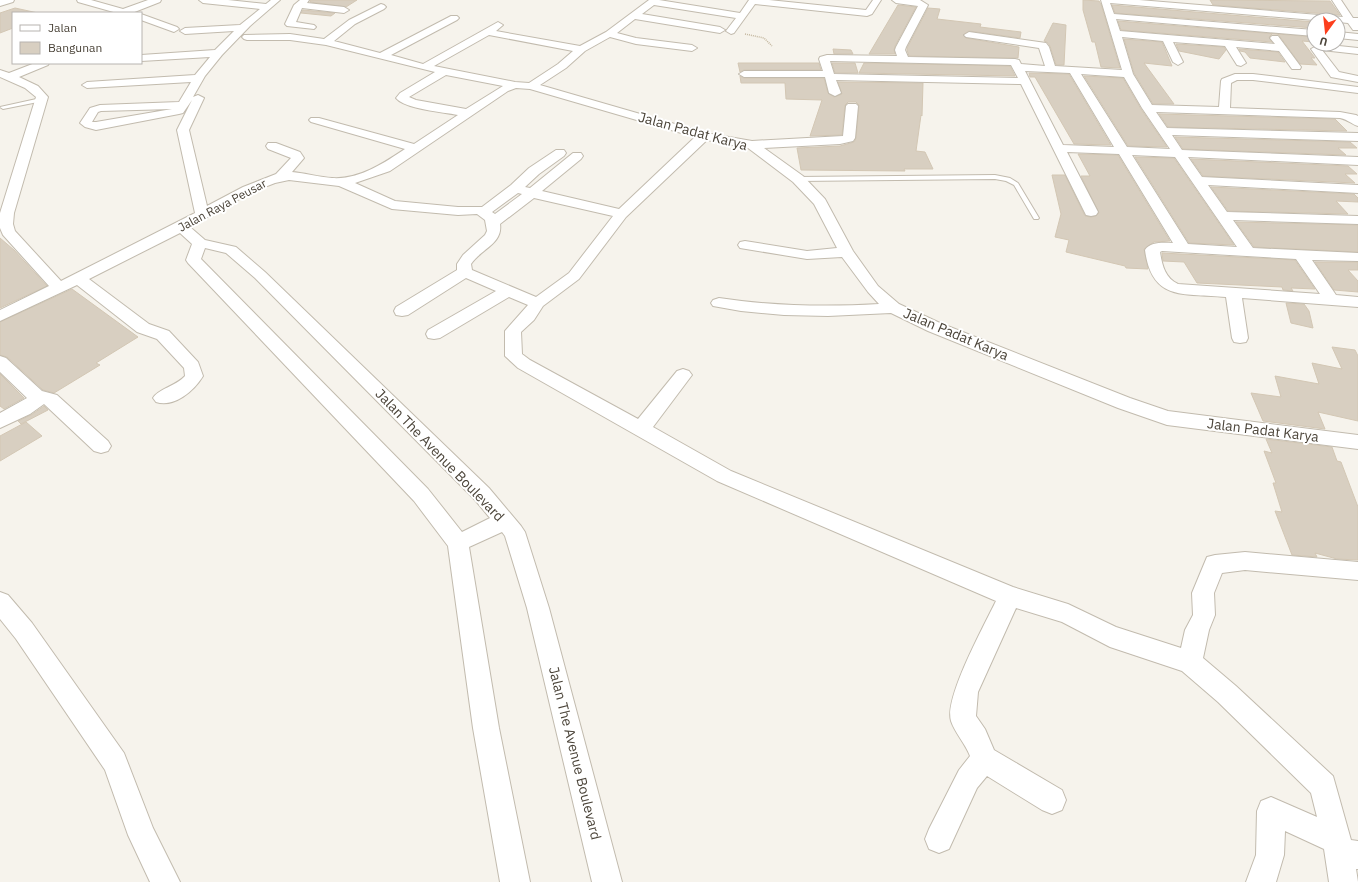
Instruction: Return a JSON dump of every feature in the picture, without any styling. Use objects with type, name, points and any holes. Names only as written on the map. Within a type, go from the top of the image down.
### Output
[{"type":"street","points":[[0,3],[10,0]]},
{"type":"street","points":[[81,0],[125,12],[157,0]]},
{"type":"street","points":[[94,4],[105,0]]},
{"type":"street","points":[[202,0],[268,7]]},
{"type":"street","points":[[183,105],[100,108],[94,110],[86,123],[96,126],[176,112],[183,105],[198,78],[218,54],[276,0]]},
{"type":"street","points":[[202,215],[183,130],[208,78],[241,31],[287,0]]},
{"type":"street","points":[[731,32],[753,1],[866,13],[869,12],[877,0]]},
{"type":"street","points":[[896,0],[917,2],[923,5],[901,47],[900,50],[904,60]]},
{"type":"street","points":[[1249,252],[1179,154],[1148,108],[1128,74],[1106,0],[1354,21]]},
{"type":"street","points":[[531,86],[562,66],[581,49],[609,34],[654,1],[742,16]]},
{"type":"street","points":[[311,27],[290,24],[302,2],[344,10]]},
{"type":"street","points":[[1338,4],[1354,21],[1358,30]]},
{"type":"street","points":[[1325,5],[1352,5]]},
{"type":"street","points":[[326,42],[352,22],[381,7]]},
{"type":"street","points":[[1110,16],[1306,33]]},
{"type":"street","points":[[142,17],[174,29]]},
{"type":"street","points":[[382,56],[454,18]]},
{"type":"street","points":[[631,18],[720,30]]},
{"type":"street","points":[[631,18],[672,28],[657,44]]},
{"type":"street","points":[[424,67],[498,25]]},
{"type":"street","points":[[1270,30],[1285,46],[1296,67]]},
{"type":"street","points":[[241,31],[326,42],[424,67],[514,86]]},
{"type":"street","points":[[488,32],[581,49]]},
{"type":"street","points":[[609,34],[657,44],[692,48]]},
{"type":"street","points":[[1116,34],[1229,44],[1285,46]]},
{"type":"street","points":[[969,35],[1042,45],[1051,69]]},
{"type":"street","points":[[1346,36],[1358,37]]},
{"type":"street","points":[[1167,39],[1178,62]]},
{"type":"street","points":[[1229,44],[1241,63]]},
{"type":"street","points":[[1358,51],[1320,47],[1316,49],[1335,75],[1358,79]]},
{"type":"street","points":[[142,58],[218,54]]},
{"type":"street","points":[[835,93],[824,59],[827,58],[1015,62],[1092,212]]},
{"type":"street","points":[[5,75],[41,64]]},
{"type":"street","points":[[1018,68],[1128,74]]},
{"type":"street","points":[[1074,70],[1184,249]]},
{"type":"street","points":[[445,71],[404,95],[402,98],[413,102],[466,113]]},
{"type":"street","points":[[744,74],[1024,81]]},
{"type":"street","points":[[5,75],[30,86],[39,92],[42,97],[7,213],[6,224],[8,232],[59,288]]},
{"type":"street","points":[[1224,110],[1226,81],[1236,77],[1253,77],[1338,97],[1358,90]]},
{"type":"street","points":[[87,85],[198,78]]},
{"type":"street","name":"Jalan Raya Peusar","points":[[0,316],[181,226],[224,201],[270,180],[281,176],[299,175],[341,182],[371,174],[385,168],[504,89],[514,86],[531,86]]},
{"type":"street","name":"Jalan Padat Karya","points":[[531,86],[704,136],[752,145],[798,179],[820,202],[846,252],[873,289],[893,308],[934,327],[1124,403],[1167,418],[1358,442]]},
{"type":"street","points":[[1338,97],[1355,119]]},
{"type":"street","points":[[752,145],[847,139],[850,136],[852,106]]},
{"type":"street","points":[[1148,108],[1340,115],[1355,119]]},
{"type":"street","points":[[315,120],[416,148]]},
{"type":"street","points":[[1164,131],[1358,137]]},
{"type":"street","points":[[704,136],[668,169],[625,213],[621,214],[574,276],[537,303],[528,316],[513,331],[514,356],[524,364],[724,476],[1010,596],[1068,614],[1110,636],[1190,662],[1227,694],[1323,786],[1345,850],[1344,882]]},
{"type":"street","points":[[272,146],[296,155],[298,158],[281,176]]},
{"type":"street","points":[[1058,148],[1358,161]]},
{"type":"street","points":[[555,156],[573,160],[532,193],[489,217],[495,202],[516,188],[534,171],[555,156]]},
{"type":"street","points":[[1198,181],[1358,189]]},
{"type":"street","points":[[341,182],[392,205],[458,211],[478,210],[489,217],[494,231],[492,237],[468,258],[464,264],[465,272]]},
{"type":"street","points":[[516,188],[532,193],[602,208],[621,214]]},
{"type":"street","points":[[1223,216],[1358,220]]},
{"type":"street","name":"Jalan The Avenue Boulevard","points":[[181,226],[200,243],[231,250],[260,275],[482,494],[514,532],[538,608],[607,882]]},
{"type":"street","points":[[200,243],[193,260],[421,495],[458,543],[486,728],[515,882]]},
{"type":"street","points":[[745,245],[807,255],[846,252]]},
{"type":"street","points":[[1358,257],[1160,247],[1152,249],[1153,259],[1161,278],[1166,284],[1182,289],[1358,302]]},
{"type":"street","points":[[1301,255],[1332,300]]},
{"type":"street","points":[[465,272],[537,303]]},
{"type":"street","points":[[402,311],[465,272]]},
{"type":"street","points":[[78,278],[143,328],[162,335],[192,366],[194,376],[191,381],[179,392],[162,398]]},
{"type":"street","points":[[434,334],[507,291]]},
{"type":"street","points":[[1233,293],[1240,338]]},
{"type":"street","points":[[719,304],[796,311],[847,312],[893,308]]},
{"type":"street","points":[[0,362],[39,399]]},
{"type":"street","points":[[641,429],[683,374]]},
{"type":"street","points":[[0,421],[44,397],[51,400],[101,446]]},
{"type":"street","points":[[458,543],[505,522]]},
{"type":"street","points":[[1190,662],[1197,630],[1204,615],[1203,593],[1215,564],[1245,561],[1358,571]]},
{"type":"street","points":[[1010,596],[966,692],[962,718],[976,738],[984,759],[1052,800]]},
{"type":"street","points":[[0,602],[24,631],[116,762],[142,835],[165,882]]},
{"type":"street","points":[[939,839],[968,779],[984,759]]},
{"type":"street","points":[[1261,882],[1270,855],[1271,811],[1345,850]]},
{"type":"lane","points":[[3,106],[41,100]]},
{"type":"lane","points":[[798,179],[995,177],[1008,179],[1016,184],[1036,218]]},
{"type":"path","points":[[731,32],[762,36],[770,42],[772,46]]},
{"type":"building","points":[[310,0],[357,0],[346,7],[310,2]]},
{"type":"building","points":[[1083,0],[1099,1],[1101,4],[1120,68],[1101,67],[1095,42],[1092,42],[1083,10]]},
{"type":"building","points":[[1210,0],[1330,1],[1338,12],[1306,12],[1213,5]]},
{"type":"building","points":[[898,5],[916,7],[895,46],[895,54],[869,54]]},
{"type":"building","points":[[1112,5],[1306,21],[1306,27],[1115,13]]},
{"type":"building","points":[[15,8],[33,12],[12,12],[12,28],[0,33],[0,13]]},
{"type":"building","points":[[928,8],[940,9],[937,19],[981,24],[980,27],[1021,32],[1020,38],[969,31],[963,35],[966,38],[1019,47],[1018,58],[909,56],[907,48]]},
{"type":"building","points":[[303,10],[335,13],[331,16],[301,13]]},
{"type":"building","points":[[1118,21],[1277,34],[1272,34],[1269,37],[1272,42],[1121,30]]},
{"type":"building","points":[[1053,23],[1066,25],[1064,65],[1056,65],[1050,46],[1044,41]]},
{"type":"building","points":[[1278,34],[1306,36],[1306,41],[1302,41],[1306,46],[1306,52],[1310,52],[1315,58],[1311,58],[1317,65],[1300,64]]},
{"type":"building","points":[[1124,39],[1162,42],[1172,66],[1144,63],[1174,104],[1153,104],[1134,73]]},
{"type":"building","points":[[1176,44],[1224,47],[1226,50],[1219,59],[1179,51]]},
{"type":"building","points":[[833,49],[851,50],[853,54],[834,54]]},
{"type":"building","points":[[1239,49],[1278,52],[1285,62],[1250,58],[1245,52],[1240,51]]},
{"type":"building","points":[[738,63],[819,63],[821,70],[744,70],[740,72]]},
{"type":"building","points":[[832,63],[855,63],[858,73],[835,73]]},
{"type":"building","points":[[864,63],[1010,66],[1015,76],[859,73]]},
{"type":"building","points":[[1029,73],[1069,74],[1111,145],[1074,144],[1035,77],[1030,77]]},
{"type":"building","points":[[740,76],[744,78],[824,78],[828,93],[834,97],[842,94],[838,82],[923,83],[922,116],[921,115],[916,151],[925,152],[933,169],[904,169],[905,171],[801,170],[797,148],[840,146],[854,142],[856,138],[859,105],[856,102],[848,102],[845,105],[842,135],[810,136],[822,100],[786,99],[785,83],[741,83]]},
{"type":"building","points":[[1084,76],[1123,78],[1141,109],[1167,147],[1128,146]]},
{"type":"building","points":[[1159,114],[1335,119],[1347,131],[1168,127]]},
{"type":"building","points":[[1175,137],[1350,142],[1357,148],[1338,148],[1346,155],[1183,149]]},
{"type":"building","points":[[1078,154],[1118,155],[1170,241],[1154,242],[1144,249],[1148,269],[1126,268],[1125,266],[1066,252],[1069,240],[1055,237],[1061,214],[1052,175],[1065,175],[1085,216],[1096,216],[1099,213],[1081,176],[1090,176]]},
{"type":"building","points":[[1135,157],[1174,158],[1234,245],[1189,243]]},
{"type":"building","points":[[1191,159],[1348,166],[1357,174],[1345,174],[1355,183],[1203,176]]},
{"type":"building","points":[[1211,187],[1354,194],[1358,198],[1358,202],[1336,201],[1348,214],[1228,211]]},
{"type":"building","points":[[1236,222],[1358,225],[1358,252],[1254,247]]},
{"type":"building","points":[[0,238],[14,250],[47,286],[0,308]]},
{"type":"building","points":[[1162,253],[1295,260],[1315,289],[1291,288],[1293,291],[1283,290],[1282,287],[1197,283],[1184,262],[1163,261]]},
{"type":"building","points":[[1315,262],[1358,262],[1358,270],[1348,270],[1358,281],[1358,292],[1334,290]]},
{"type":"building","points":[[72,289],[138,337],[96,363],[100,365],[54,393],[43,390],[7,357],[0,355],[0,322]]},
{"type":"building","points":[[1286,303],[1304,304],[1309,311],[1313,328],[1291,323]]},
{"type":"building","points":[[1332,347],[1355,350],[1358,356],[1358,421],[1318,412],[1325,429],[1263,421],[1251,393],[1281,397],[1275,376],[1319,384],[1312,363],[1342,369]]},
{"type":"building","points":[[0,374],[24,398],[4,409],[0,406]]},
{"type":"building","points":[[44,406],[48,410],[21,424],[18,421],[31,415]]},
{"type":"building","points":[[26,422],[42,436],[0,461],[0,436]]},
{"type":"building","points":[[1266,439],[1332,447],[1337,461],[1341,462],[1358,507],[1358,560],[1337,559],[1315,553],[1317,557],[1292,555],[1275,511],[1282,512],[1273,483],[1276,483],[1264,451],[1272,453]]}]
